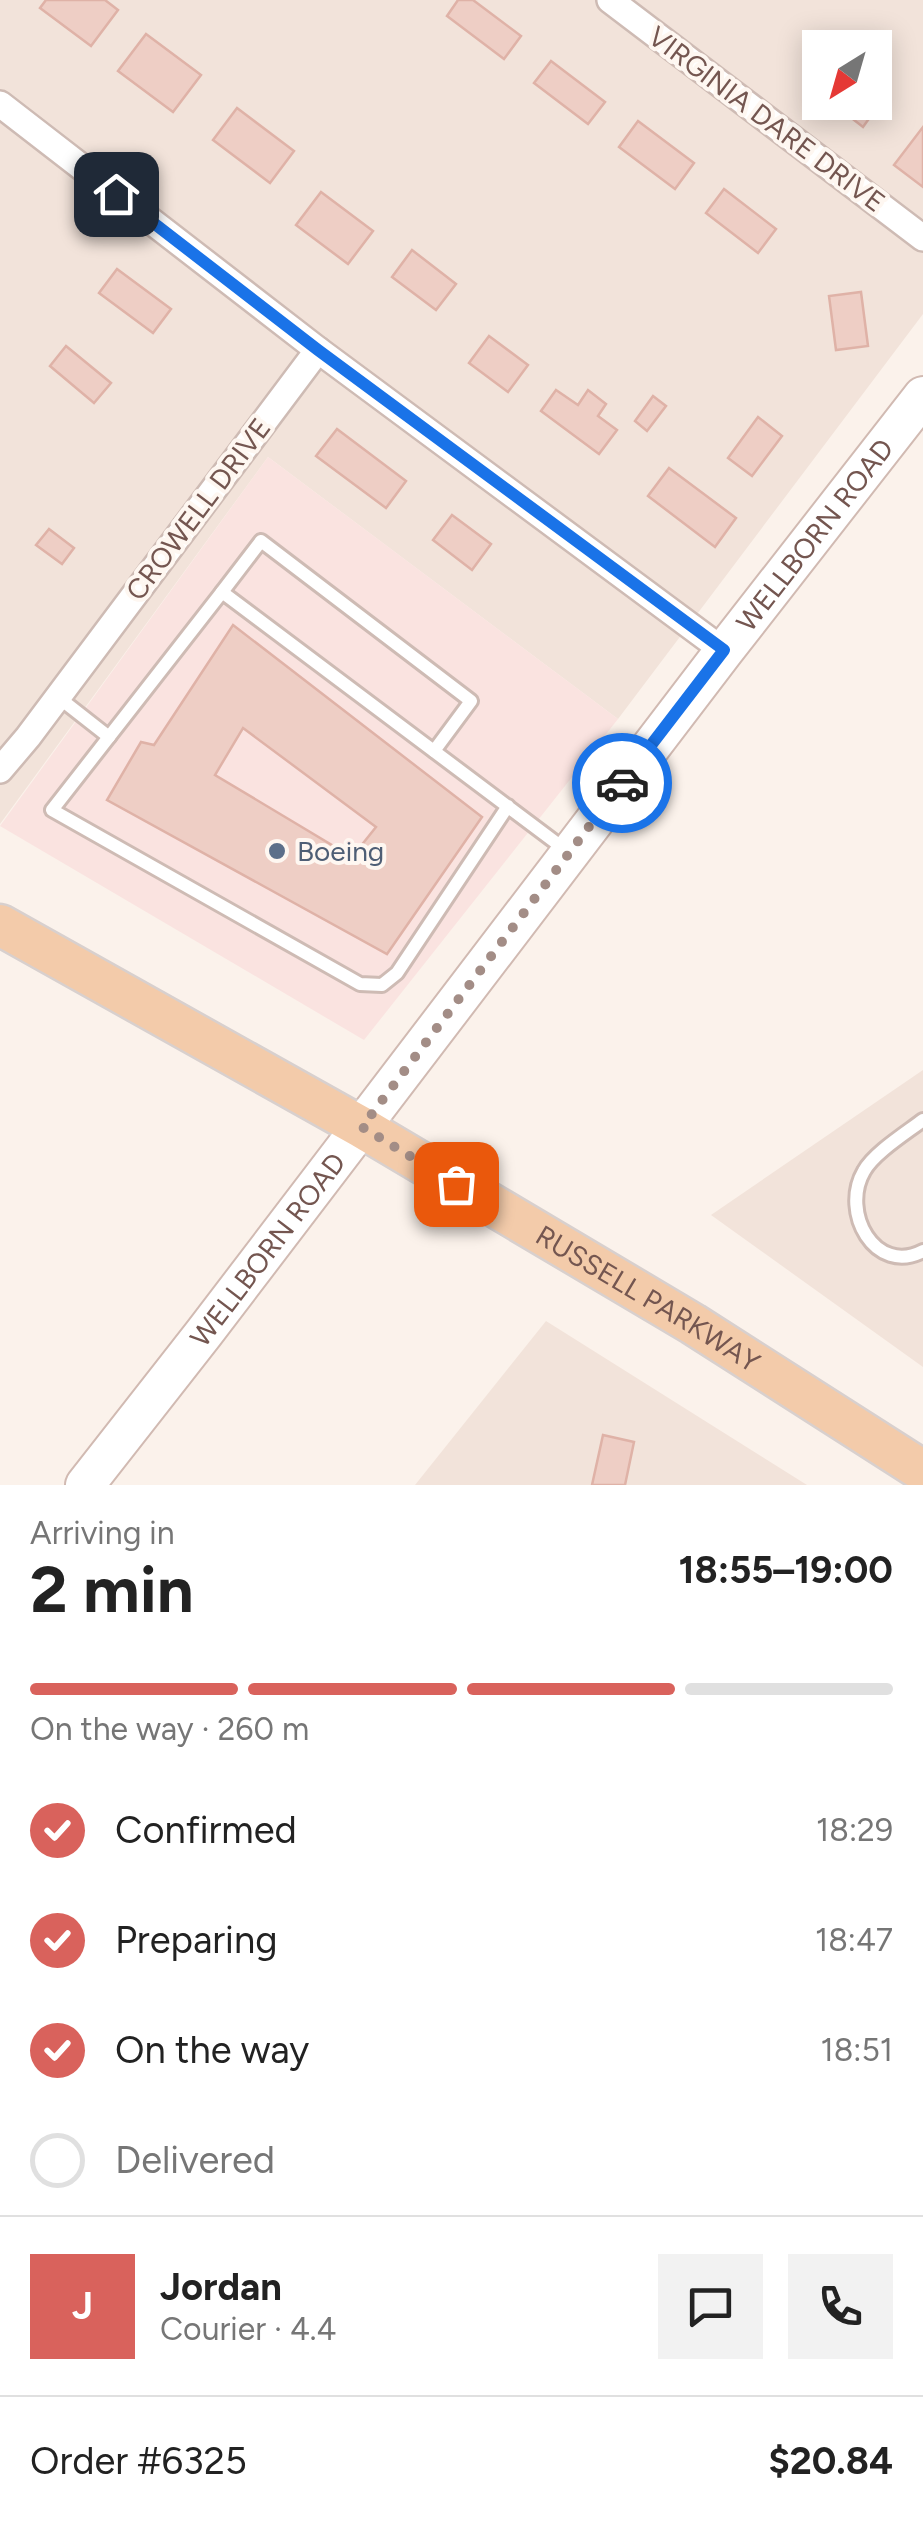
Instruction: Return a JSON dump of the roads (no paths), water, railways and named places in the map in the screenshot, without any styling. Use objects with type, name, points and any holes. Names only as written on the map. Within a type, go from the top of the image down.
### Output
[{"type":"main road","name":"RUSSELL PARKWAY","points":[[0,924],[362,1127],[693,1324],[923,1471]]},
{"type":"street","name":"VIRGINIA DARE DRIVE","points":[[610,0],[923,238]]},
{"type":"street","points":[[0,104],[318,350],[724,650]]},
{"type":"street","name":"CROWELL DRIVE","points":[[0,770],[318,350]]},
{"type":"street","name":"WELLBORN ROAD","points":[[85,1485],[923,396]]},
{"type":"lane","points":[[434,750],[472,701],[261,541],[52,810],[360,984],[382,985],[397,973],[508,806]]},
{"type":"lane","points":[[222,592],[569,852]]},
{"type":"lane","points":[[58,698],[108,737]]},
{"type":"lane","points":[[923,1120],[865,1168],[857,1186],[856,1208],[861,1231],[876,1248],[913,1256],[923,1251]]},
{"type":"place","name":"Boeing","points":[[277,851]]}]
